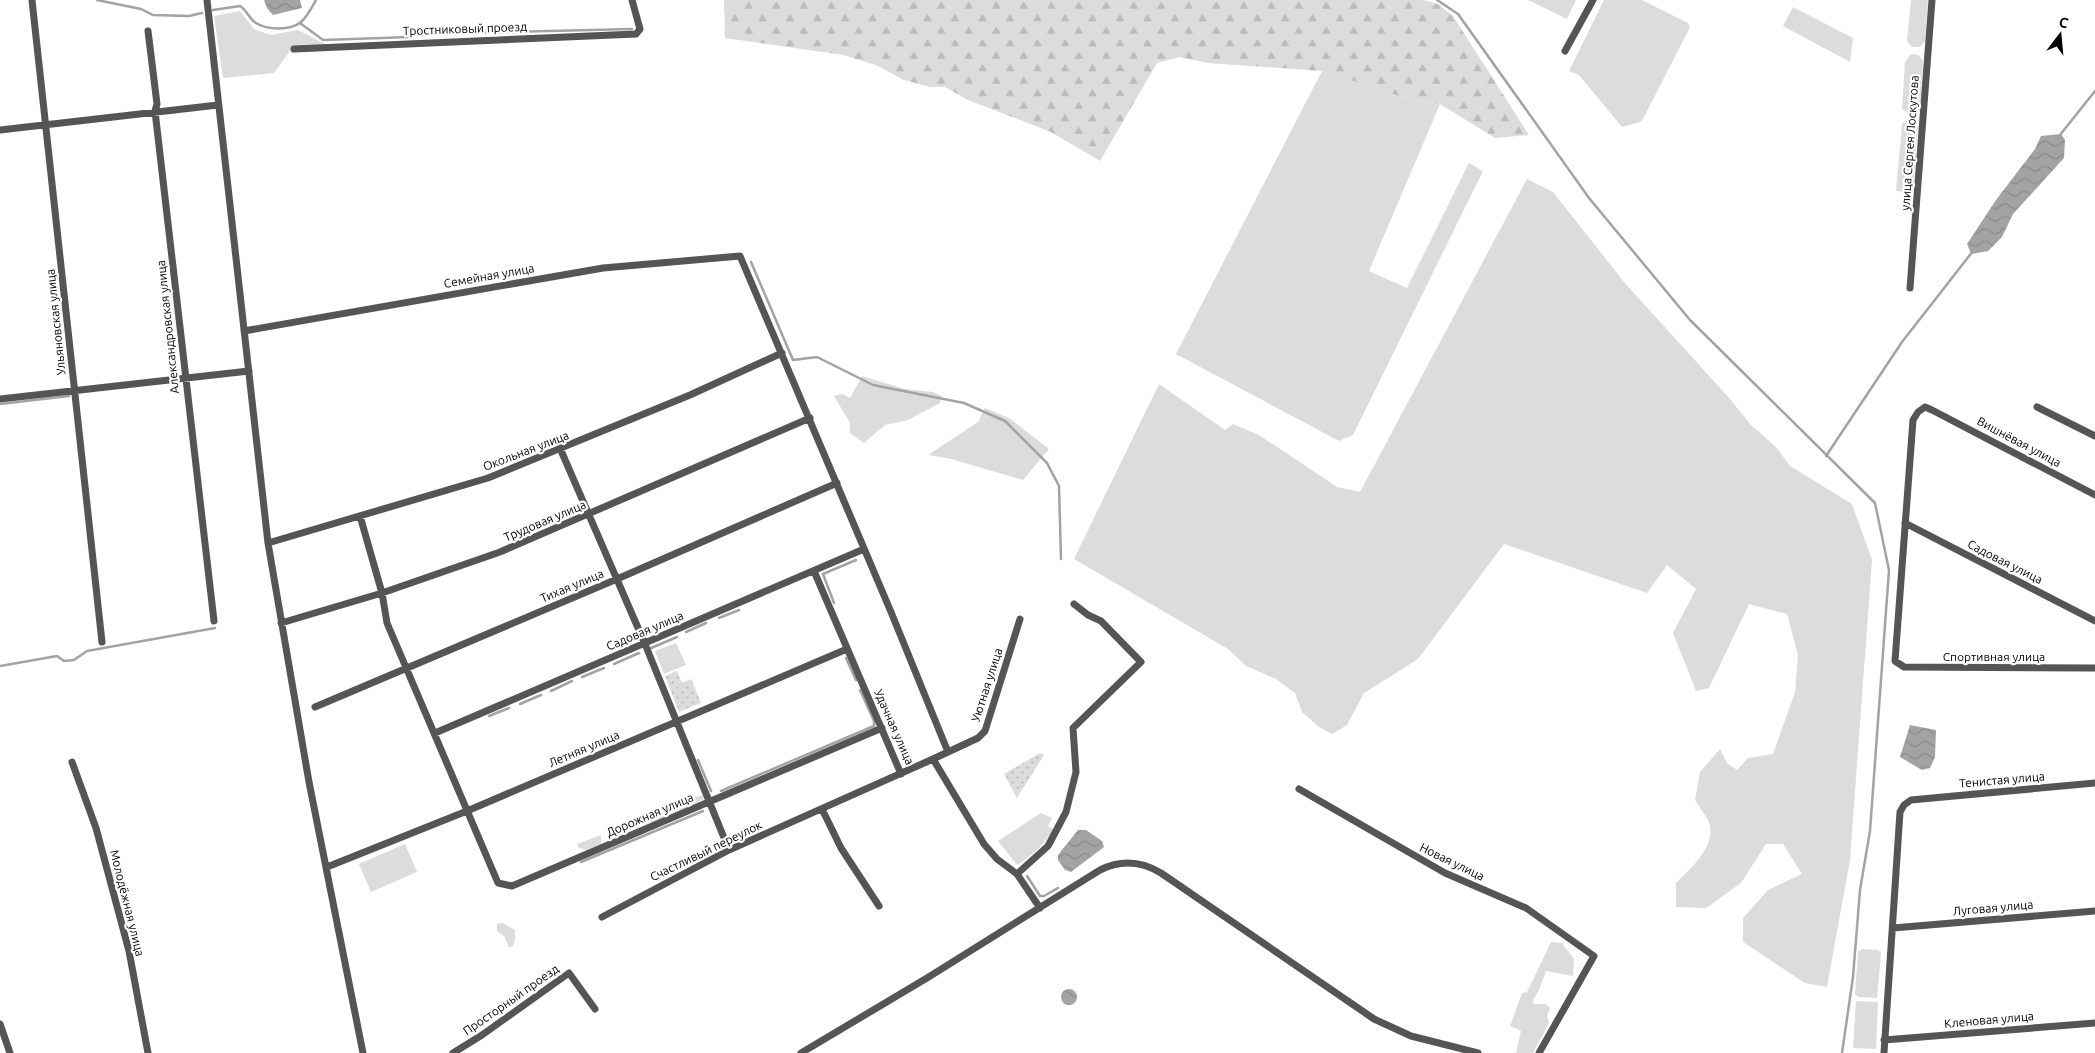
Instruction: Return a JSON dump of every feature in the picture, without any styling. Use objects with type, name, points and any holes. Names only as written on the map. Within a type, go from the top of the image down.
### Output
[{"type":"street","name":"Ульяновская улица","points":[[32,0],[102,642]]},
{"type":"street","points":[[207,0],[268,543],[309,782],[328,867],[363,1053]]},
{"type":"street","name":"Тростниковый проезд","points":[[294,49],[636,34],[640,29],[632,0]]},
{"type":"street","points":[[1565,51],[1592,0]]},
{"type":"street","name":"улица Сергея Лоскутова","points":[[1910,288],[1932,0]]},
{"type":"street","name":"Александровская улица","points":[[148,31],[157,104],[155,112],[214,621]]},
{"type":"street","points":[[0,130],[218,105]]},
{"type":"street","name":"Семейная улица","points":[[244,331],[603,268],[740,256],[782,353]]},
{"type":"street","points":[[782,353],[948,752]]},
{"type":"street","name":"Окольная улица","points":[[268,543],[488,478],[561,449],[782,353]]},
{"type":"street","points":[[0,400],[249,371]]},
{"type":"street","name":"Вишнёвая улица","points":[[1905,523],[1913,420],[1918,412],[1925,407],[2095,494]]},
{"type":"street","points":[[2036,407],[2095,436]]},
{"type":"street","name":"Трудовая улица","points":[[281,623],[382,593],[500,552],[810,418]]},
{"type":"street","points":[[556,439],[645,644],[708,802],[730,850]]},
{"type":"street","name":"Тихая улица","points":[[315,707],[837,483]]},
{"type":"street","points":[[360,516],[382,593],[387,623],[467,811]]},
{"type":"street","name":"Садовая улица","points":[[1905,523],[2095,621]]},
{"type":"street","name":"Спортивная улица","points":[[1905,523],[1895,661],[1904,668],[2095,668]]},
{"type":"street","name":"Садовая улица","points":[[435,734],[864,549]]},
{"type":"street","name":"Удачная улица","points":[[814,572],[901,774],[934,759],[984,844],[997,859],[1017,874],[1040,908]]},
{"type":"street","points":[[1017,874],[1048,846],[1066,812],[1076,772],[1073,728],[1141,662],[1102,621],[1088,615],[1074,604]]},
{"type":"street","name":"Уютная улица","points":[[934,759],[978,738],[985,731],[1020,619]]},
{"type":"street","name":"Летняя улица","points":[[328,867],[467,811],[847,648]]},
{"type":"street","name":"Дорожная улица","points":[[467,811],[498,883],[512,886],[882,728]]},
{"type":"street","name":"Молодёжная улица","points":[[72,762],[96,828],[129,952],[148,1053]]},
{"type":"street","name":"Счастливый переулок","points":[[602,917],[730,850],[901,774]]},
{"type":"street","name":"Тенистая улица","points":[[1893,928],[1900,812],[1904,804],[1911,800],[2095,782]]},
{"type":"street","name":"Новая улица","points":[[1299,789],[1445,873],[1526,908],[1594,956],[1539,1053]]},
{"type":"street","points":[[822,809],[841,848],[879,906]]},
{"type":"street","points":[[801,1053],[1105,868],[1122,863],[1145,865],[1160,873],[1374,1020],[1412,1036],[1478,1053]]},
{"type":"street","name":"Луговая улица","points":[[1893,928],[2095,911]]},
{"type":"street","points":[[1884,1053],[1893,928]]},
{"type":"street","name":"Просторный проезд","points":[[453,1053],[482,1035],[569,972],[595,1009]]},
{"type":"street","name":"Кленовая улица","points":[[1884,1040],[2095,1022]]},
{"type":"street","points":[[0,1024],[10,1053]]},
{"type":"green space","points":[[724,0],[1423,0],[1438,4],[1453,16],[1529,135],[1495,138],[1440,104],[1399,96],[1322,71],[1208,63],[1179,57],[1157,63],[1100,161],[1051,132],[968,100],[945,87],[930,87],[904,80],[876,65],[843,55],[725,38]]},
{"type":"green space","points":[[1528,0],[1576,0],[1567,19]]},
{"type":"green space","points":[[1604,0],[1642,0],[1688,23],[1690,27],[1643,119],[1640,122],[1622,127],[1579,75],[1569,71]]},
{"type":"green space","points":[[1911,0],[1928,0],[1925,41],[1920,47],[1912,47],[1907,41]]},
{"type":"green space","points":[[1793,7],[1853,38],[1850,62],[1783,26]]},
{"type":"green space","points":[[240,11],[254,29],[270,35],[298,30],[325,44],[371,44],[293,47],[274,73],[223,78],[214,16]]},
{"type":"green space","points":[[1911,54],[1918,55],[1923,60],[1920,109],[1915,115],[1910,115],[1902,109],[1905,62]]},
{"type":"green space","points":[[1322,71],[1399,96],[1440,104],[1369,271],[1407,288],[1469,163],[1483,171],[1353,435],[1339,441],[1176,354]]},
{"type":"green space","points":[[1906,121],[1916,122],[1918,128],[1913,193],[1896,191],[1902,124]]},
{"type":"green space","points":[[1527,179],[1553,192],[1624,282],[1730,399],[1750,424],[1776,447],[1790,466],[1852,504],[1872,560],[1850,860],[1827,987],[1805,983],[1743,942],[1743,918],[1768,890],[1802,874],[1783,844],[1766,844],[1741,883],[1706,908],[1676,907],[1676,883],[1696,863],[1707,847],[1710,838],[1708,820],[1695,800],[1700,772],[1720,749],[1727,763],[1737,770],[1748,758],[1773,754],[1795,692],[1798,655],[1787,614],[1749,604],[1709,688],[1696,691],[1673,633],[1696,589],[1667,565],[1647,593],[1504,544],[1418,659],[1364,693],[1347,725],[1332,734],[1319,727],[1302,712],[1295,693],[1276,679],[1246,666],[1228,649],[1074,559],[1159,384],[1225,430],[1233,424],[1259,435],[1337,487],[1360,492]]},
{"type":"green space","points":[[862,376],[905,389],[933,392],[942,396],[940,403],[908,420],[885,425],[864,443],[850,433],[850,423],[834,396],[842,394],[850,398]]},
{"type":"green space","points":[[985,408],[1009,418],[1049,449],[1023,480],[951,459],[928,455],[978,422]]},
{"type":"green space","points":[[676,643],[686,665],[664,674],[655,651]]},
{"type":"green space","points":[[677,671],[682,683],[691,679],[701,703],[679,712],[665,676]]},
{"type":"green space","points":[[1040,753],[1044,755],[1017,798],[1004,774]]},
{"type":"green space","points":[[688,795],[690,799],[703,795],[704,799],[679,811],[675,800]]},
{"type":"green space","points":[[660,808],[662,812],[667,810],[667,816],[650,823],[646,814]]},
{"type":"green space","points":[[1041,813],[1052,818],[1048,826],[1053,829],[1037,850],[1017,865],[998,841]]},
{"type":"green space","points":[[601,835],[601,844],[586,850],[579,848],[577,844]]},
{"type":"green space","points":[[405,844],[417,872],[371,892],[359,864]]},
{"type":"green space","points":[[502,923],[515,930],[515,941],[512,947],[509,947],[504,936],[497,931],[497,924]]},
{"type":"green space","points":[[1551,942],[1562,943],[1574,959],[1573,976],[1546,971],[1533,1000],[1534,1004],[1546,1004],[1550,1008],[1547,1016],[1549,1023],[1533,1053],[1516,1053],[1521,1031],[1510,1026],[1522,993],[1527,992]]},
{"type":"green space","points":[[1862,949],[1878,950],[1881,953],[1877,998],[1859,997],[1855,994],[1858,952]]},
{"type":"green space","points":[[1856,1001],[1878,1002],[1876,1049],[1853,1048]]},
{"type":"water","points":[[264,0],[300,0],[302,8],[273,15],[267,8]]},
{"type":"water","points":[[2061,134],[2065,140],[2064,158],[2013,214],[2002,237],[1988,251],[1971,254],[1967,244],[1996,200],[2035,149],[2041,136]]},
{"type":"water","points":[[1910,725],[1936,730],[1935,757],[1930,768],[1922,770],[1900,757]]},
{"type":"water","points":[[1078,830],[1086,830],[1102,841],[1104,847],[1071,872],[1065,870],[1058,860],[1058,855]]},
{"type":"water","points":[[1069,989],[1077,997],[1069,1005],[1061,997]]},
{"type":"waterway","points":[[97,0],[141,9],[153,15],[189,16],[202,13]]},
{"type":"waterway","points":[[213,10],[240,6],[254,21],[261,25],[272,28],[285,28],[301,22],[316,0]]},
{"type":"waterway","points":[[1437,0],[1458,14],[1589,198],[1690,320],[1875,503],[1889,570],[1870,831],[1860,890],[1853,977],[1842,1053]]},
{"type":"waterway","points":[[300,23],[323,40],[410,37]]},
{"type":"waterway","points":[[466,33],[632,29]]},
{"type":"waterway","points":[[2060,135],[2095,91]]},
{"type":"waterway","points":[[1826,456],[1902,342],[1973,251]]},
{"type":"waterway","points":[[751,262],[793,360],[817,357],[873,385],[964,403],[1005,421],[1047,463],[1059,486],[1061,559]]},
{"type":"waterway","points":[[0,404],[69,396]]},
{"type":"waterway","points":[[834,603],[823,574],[856,560]]},
{"type":"waterway","points":[[719,618],[739,610]]},
{"type":"waterway","points":[[686,632],[706,623]]},
{"type":"waterway","points":[[0,666],[57,656],[64,661],[74,660],[87,651],[215,628]]},
{"type":"waterway","points":[[651,648],[677,637]]},
{"type":"waterway","points":[[614,664],[639,653]]},
{"type":"waterway","points":[[846,658],[856,680]]},
{"type":"waterway","points":[[582,677],[604,668]]},
{"type":"waterway","points":[[551,691],[572,681]]},
{"type":"waterway","points":[[721,791],[874,726],[874,721],[860,690]]},
{"type":"waterway","points":[[520,704],[541,695]]},
{"type":"waterway","points":[[489,716],[509,708]]},
{"type":"waterway","points":[[698,760],[711,791]]},
{"type":"waterway","points":[[581,862],[703,811]]},
{"type":"waterway","points":[[1027,876],[1040,896],[1044,896],[1058,888]]}]
